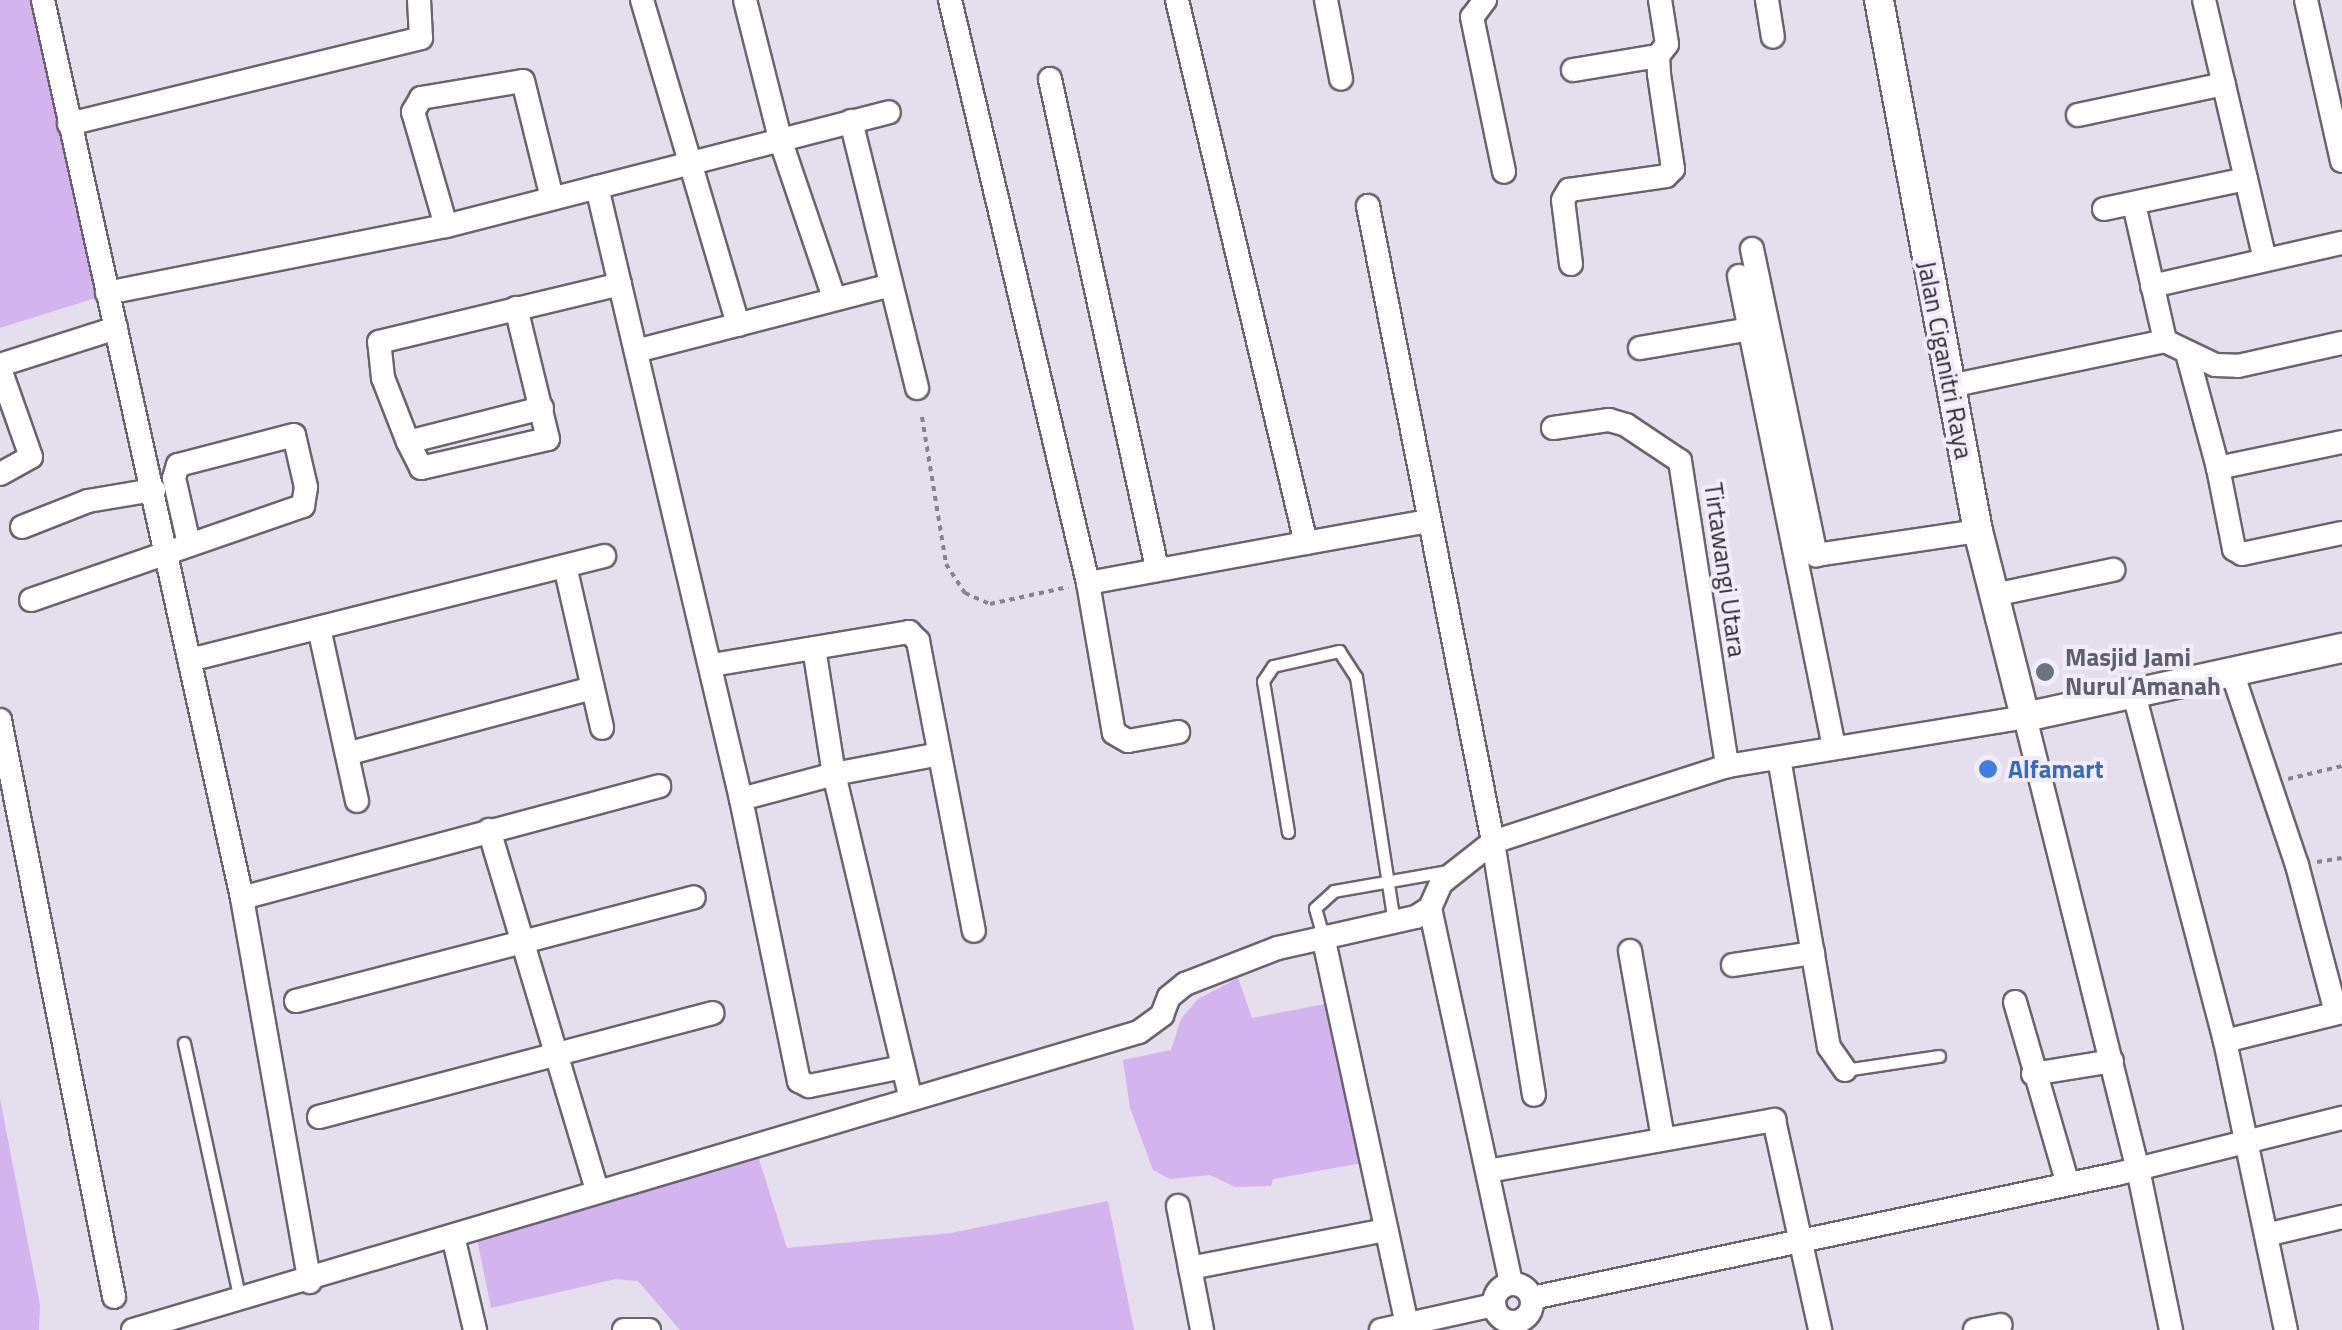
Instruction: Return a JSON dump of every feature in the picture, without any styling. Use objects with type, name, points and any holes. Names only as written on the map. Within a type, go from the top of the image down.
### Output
[{"type":"street","points":[[43,0],[242,898],[310,1282]]},
{"type":"street","points":[[69,124],[421,38],[418,0]]},
{"type":"street","points":[[642,0],[687,164],[738,324]]},
{"type":"street","points":[[744,0],[781,142],[834,298]]},
{"type":"street","points":[[950,0],[1088,583],[1114,733],[1128,741],[1178,732]]},
{"type":"street","points":[[1177,0],[1306,543]]},
{"type":"street","points":[[1326,0],[1341,79]]},
{"type":"street","points":[[1485,0],[1472,17],[1504,172]]},
{"type":"street","points":[[1573,70],[1658,56],[1667,44],[1660,0]]},
{"type":"street","points":[[1767,0],[1773,37]]},
{"type":"street","name":"Jalan Ciganitri Raya","points":[[1879,0],[1978,531],[2025,717]]},
{"type":"street","points":[[2204,0],[2265,260]]},
{"type":"street","points":[[2306,0],[2342,161]]},
{"type":"street","points":[[1571,264],[1563,200],[1569,190],[1666,176],[1672,169],[1658,56]]},
{"type":"street","points":[[1050,78],[1157,568]]},
{"type":"street","points":[[446,226],[413,112],[421,98],[523,81],[552,198]]},
{"type":"street","points":[[2078,116],[2224,84]]},
{"type":"street","points":[[107,293],[446,226],[889,112]]},
{"type":"street","points":[[851,121],[916,388]]},
{"type":"street","points":[[2104,209],[2246,178]]},
{"type":"street","points":[[597,187],[712,665],[798,1081],[809,1086],[902,1067]]},
{"type":"street","points":[[2134,204],[2164,341]]},
{"type":"street","points":[[1368,206],[1493,842],[1534,1095]]},
{"type":"street","points":[[2152,286],[2342,243]]},
{"type":"street","points":[[1752,250],[1816,555],[1978,531]]},
{"type":"street","points":[[1740,276],[1834,748]]},
{"type":"street","points":[[516,308],[548,438],[421,468],[383,378],[379,342],[516,308],[620,284]]},
{"type":"street","points":[[636,351],[892,285]]},
{"type":"street","points":[[0,474],[30,457],[0,367],[116,328]]},
{"type":"street","points":[[1640,348],[1750,329]]},
{"type":"street","points":[[1950,386],[2164,341],[2188,353],[2238,366],[2342,342]]},
{"type":"street","points":[[2188,353],[2234,548],[2242,554],[2342,534]]},
{"type":"street","points":[[408,442],[542,408]]},
{"type":"street","name":"Tirtawangi Utara","points":[[1553,428],[1609,420],[1626,425],[1680,462],[1727,766]]},
{"type":"street","points":[[31,600],[303,506],[306,487],[294,435],[178,464],[174,478],[189,544]]},
{"type":"street","points":[[2218,468],[2342,442]]},
{"type":"street","points":[[22,527],[88,502],[154,490]]},
{"type":"street","points":[[1088,583],[1428,521]]},
{"type":"street","points":[[190,660],[604,556]]},
{"type":"street","points":[[565,566],[602,728]]},
{"type":"street","points":[[1994,595],[2113,570]]},
{"type":"street","points":[[319,628],[350,753],[357,801]]},
{"type":"street","points":[[712,665],[909,632],[918,641],[935,755],[974,931]]},
{"type":"street","points":[[814,648],[834,774],[910,1095]]},
{"type":"street","points":[[2342,648],[2025,717],[1727,766],[1493,842],[1440,884],[1430,908],[1511,1283],[1532,1298],[1801,1236],[2138,1169],[2342,1118]]},
{"type":"street","points":[[2225,1041],[2339,1012],[2232,672]]},
{"type":"street","points":[[350,753],[592,688]]},
{"type":"street","points":[[2134,694],[2225,1041],[2270,1234],[2286,1330]]},
{"type":"street","points":[[2025,717],[2138,1169],[2171,1330]]},
{"type":"street","points":[[0,720],[114,1297]]},
{"type":"street","points":[[742,799],[834,774],[935,755]]},
{"type":"street","points":[[1779,758],[1830,1047],[1845,1070]]},
{"type":"street","points":[[242,898],[659,786]]},
{"type":"street","points":[[489,830],[598,1191]]},
{"type":"street","points":[[296,1001],[694,897]]},
{"type":"street","points":[[133,1330],[310,1282],[910,1095],[1138,1032],[1162,1016],[1169,997],[1184,984],[1323,936],[1394,922],[1430,908]]},
{"type":"street","points":[[2317,936],[2342,931]]},
{"type":"street","points":[[1323,936],[1407,1328]]},
{"type":"street","points":[[1630,950],[1662,1138]]},
{"type":"street","points":[[1733,965],[1813,954]]},
{"type":"street","points":[[2015,1002],[2067,1182]]},
{"type":"street","points":[[319,1117],[712,1013]]},
{"type":"street","points":[[2033,1074],[2112,1061]]},
{"type":"street","points":[[1488,1171],[1774,1120],[1820,1330]]},
{"type":"street","points":[[1178,1206],[1202,1330]]},
{"type":"street","points":[[2270,1234],[2342,1217]]},
{"type":"street","points":[[1190,1268],[1386,1230]]},
{"type":"street","points":[[453,1236],[476,1330]]},
{"type":"street","points":[[1494,1305],[1502,1287],[1511,1283]]},
{"type":"street","points":[[1494,1305],[1504,1320],[1523,1325],[1532,1298]]},
{"type":"street","points":[[1381,1330],[1407,1328],[1494,1305]]},
{"type":"street","points":[[1975,1330],[2001,1324]]},
{"type":"street","points":[[624,1330],[649,1330]]},
{"type":"lane","points":[[1288,832],[1263,681],[1273,666],[1339,650],[1356,677],[1394,922]]},
{"type":"lane","points":[[1323,936],[1315,908],[1321,899],[1390,880],[1457,869]]},
{"type":"lane","points":[[184,1043],[240,1300]]},
{"type":"lane","points":[[1845,1070],[1939,1056]]},
{"type":"path","points":[[922,417],[946,564],[964,593],[990,604],[1088,583]]},
{"type":"path","points":[[2270,784],[2342,766]]},
{"type":"shaded area","points":[[0,0],[35,0],[102,296],[0,328]]},
{"type":"shaded area","points":[[1238,978],[1252,1018],[1325,1004],[1362,1163],[1273,1179],[1271,1186],[1235,1187],[1210,1175],[1170,1179],[1153,1170],[1130,1108],[1123,1060],[1171,1050],[1181,1019],[1198,999]]},
{"type":"shaded area","points":[[0,1099],[40,1305],[39,1330],[0,1330]]},
{"type":"shaded area","points":[[758,1156],[787,1248],[951,1233],[1108,1201],[1134,1330],[680,1330],[638,1281],[616,1279],[491,1308],[477,1239]]},
{"type":"place","name":"Masjid Jami Nurul Amanah","points":[[2045,672]]},
{"type":"place","name":"Alfamart","points":[[1988,769]]}]
